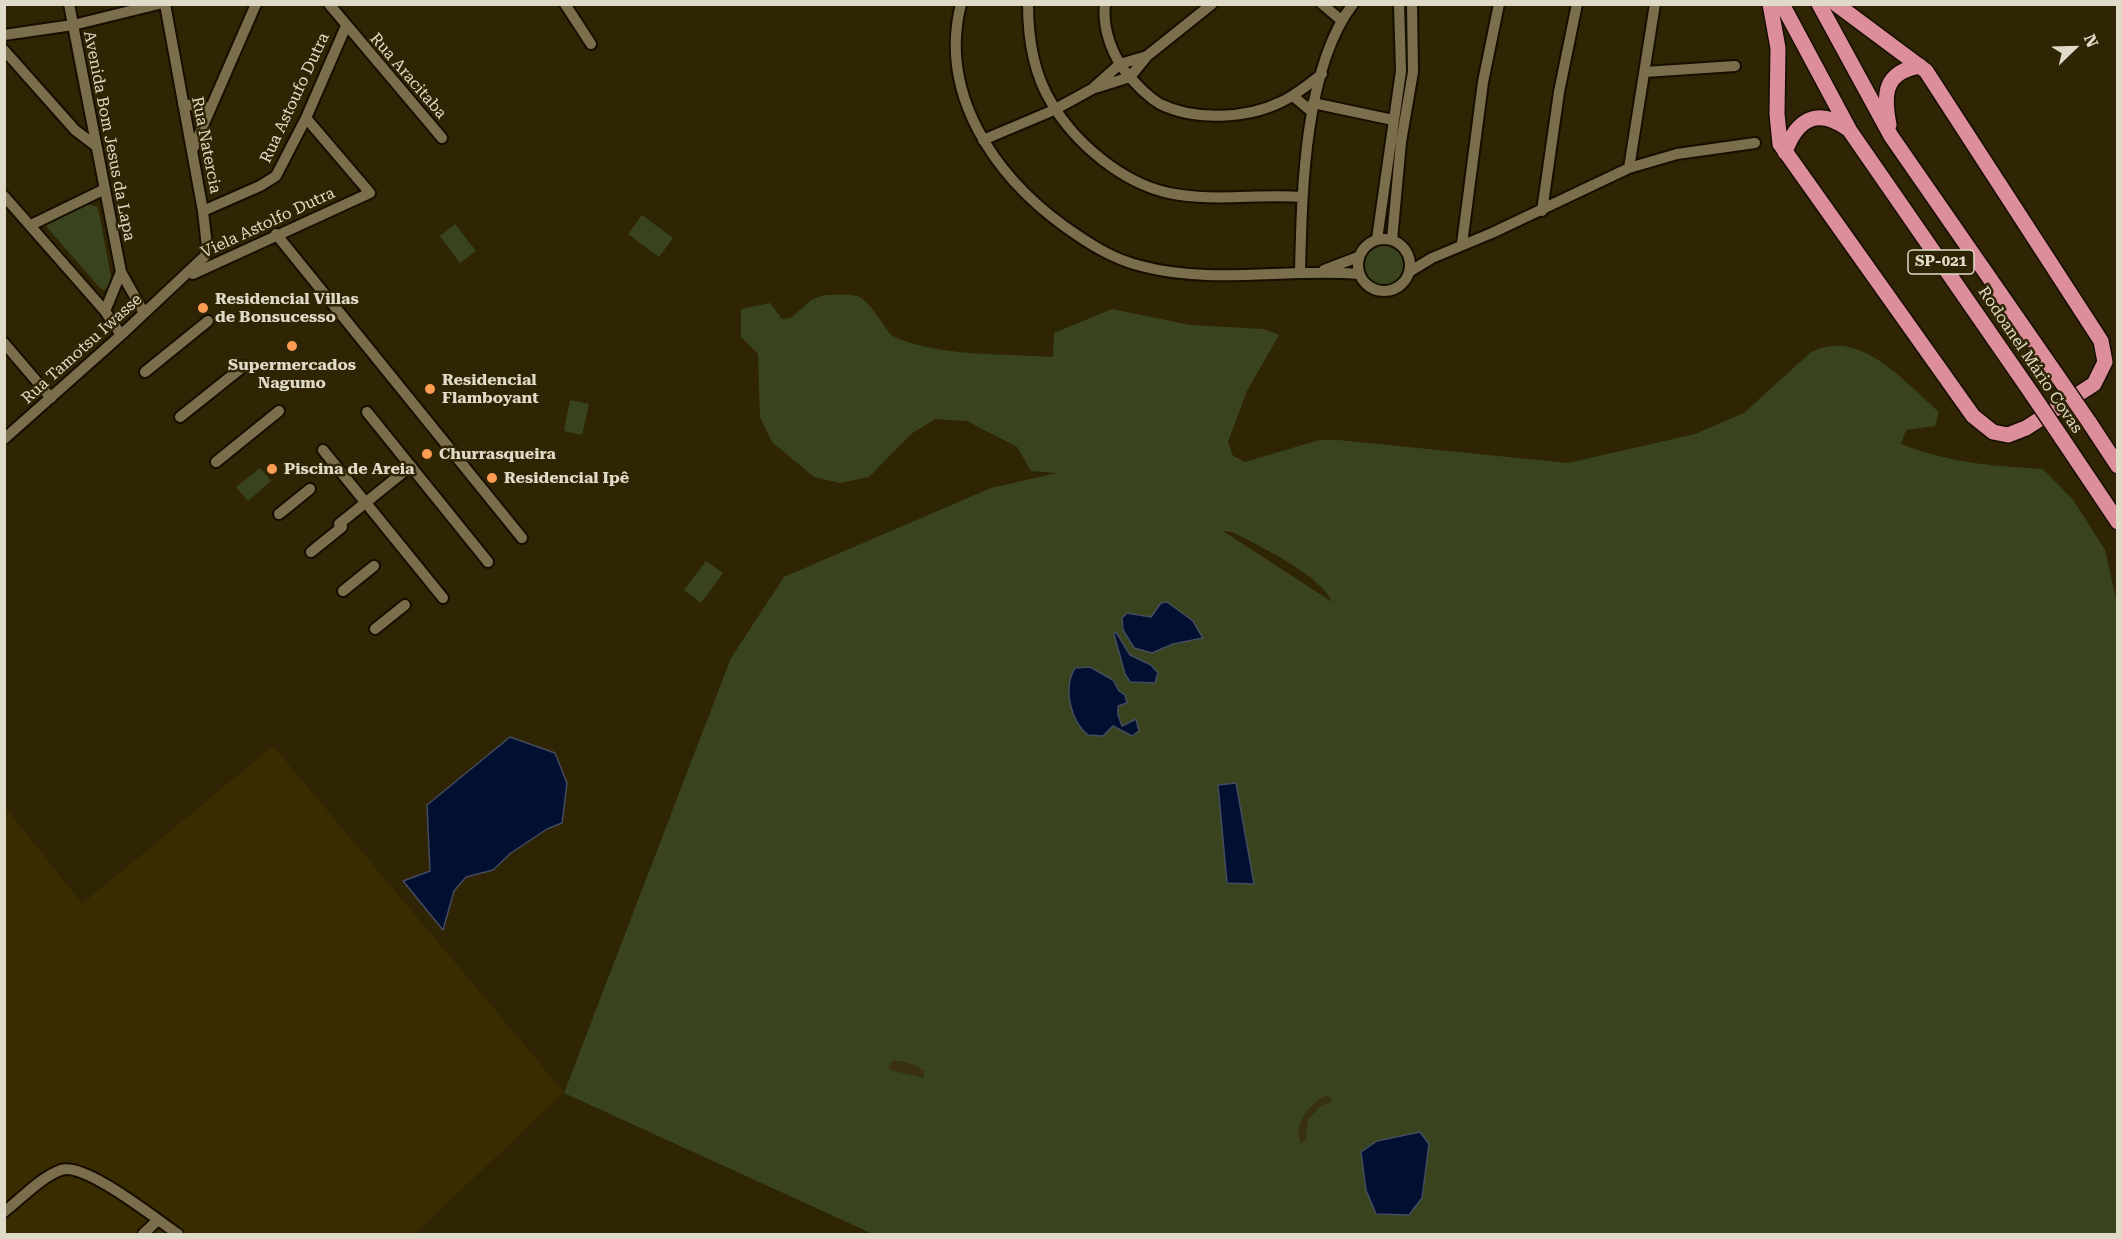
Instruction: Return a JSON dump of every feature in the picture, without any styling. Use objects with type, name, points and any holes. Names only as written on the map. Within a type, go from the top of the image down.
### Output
[{"type":"highway","points":[[1770,4],[1778,48],[1778,135],[1785,152],[1973,416],[1993,432],[2008,435],[2026,428],[2094,384],[2101,373],[2104,351],[2101,340],[1942,96],[1920,66],[1836,4]]},
{"type":"highway","name":"Rodoanel Mário Covas","points":[[1782,4],[1850,131],[2118,522]]},
{"type":"highway","name":"Rodoanel Mário Covas","points":[[1819,4],[1891,136],[2118,466]]},
{"type":"highway","points":[[1891,136],[1886,106],[1890,83],[1900,72],[1920,66]]},
{"type":"highway","points":[[1785,152],[1794,131],[1811,120],[1827,117],[1850,131]]},
{"type":"street","name":"Avenida Bom Jesus da Lapa","points":[[69,4],[121,272],[144,313]]},
{"type":"street","points":[[4,35],[72,25],[159,4]]},
{"type":"street","name":"Rua Natercia","points":[[165,4],[203,211],[207,247],[205,256],[179,280]]},
{"type":"street","points":[[192,151],[256,4]]},
{"type":"street","name":"Rua Aracitaba","points":[[329,4],[442,138]]},
{"type":"street","points":[[565,4],[591,44]]},
{"type":"street","points":[[961,4],[956,39],[958,72],[970,114],[983,140],[1006,174],[1023,192],[1088,243],[1117,259],[1142,267],[1203,275],[1242,276],[1299,271],[1359,274]]},
{"type":"street","points":[[1028,4],[1032,46],[1042,81],[1055,108],[1099,156],[1151,188],[1204,198],[1302,197]]},
{"type":"street","points":[[1105,4],[1108,36],[1120,64],[1130,77],[1158,103],[1190,114],[1231,114],[1254,111],[1293,96],[1322,74]]},
{"type":"street","points":[[983,140],[1092,90],[1130,77],[1147,56],[1212,4]]},
{"type":"street","points":[[1322,4],[1341,20]]},
{"type":"street","points":[[1299,271],[1302,197],[1312,108],[1341,20],[1353,4]]},
{"type":"street","points":[[1377,239],[1402,47],[1399,4]]},
{"type":"street","points":[[1392,240],[1401,142],[1413,72],[1412,4]]},
{"type":"street","points":[[1461,244],[1483,82],[1499,4]]},
{"type":"street","points":[[1542,211],[1559,92],[1577,4]]},
{"type":"street","points":[[1629,168],[1655,4]]},
{"type":"street","name":"Rua Astoufo Dutra","points":[[203,211],[260,186],[276,176],[306,118],[346,26]]},
{"type":"street","points":[[4,50],[75,130],[96,146]]},
{"type":"street","points":[[1092,90],[1120,64],[1147,56]]},
{"type":"street","points":[[1645,72],[1735,66]]},
{"type":"street","points":[[1293,96],[1312,108],[1393,120]]},
{"type":"street","points":[[183,104],[211,108]]},
{"type":"street","name":"Viela Astolfo Dutra","points":[[179,280],[370,193],[306,118]]},
{"type":"street","points":[[1432,258],[1407,253],[1392,240],[1377,239],[1362,249],[1358,257],[1359,274],[1368,287],[1384,292],[1400,286],[1409,272],[1432,258],[1542,211],[1629,168],[1677,154],[1755,144]]},
{"type":"street","points":[[31,225],[105,189]]},
{"type":"street","points":[[4,196],[105,311],[121,335]]},
{"type":"street","points":[[276,234],[522,538]]},
{"type":"street","points":[[1407,253],[1409,272]]},
{"type":"street","points":[[1320,271],[1358,257]]},
{"type":"street","points":[[105,311],[121,272]]},
{"type":"street","name":"Rua Tamotsu Iwasse","points":[[4,439],[179,280]]},
{"type":"street","points":[[145,372],[208,321]]},
{"type":"street","points":[[4,343],[51,398]]},
{"type":"street","points":[[180,417],[244,366]]},
{"type":"street","points":[[216,462],[279,411]]},
{"type":"street","points":[[367,411],[488,562]]},
{"type":"street","points":[[323,450],[443,598]]},
{"type":"street","points":[[311,552],[411,466]]},
{"type":"street","points":[[279,514],[310,489]]},
{"type":"street","points":[[343,591],[374,566]]},
{"type":"street","points":[[375,629],[405,605]]},
{"type":"street","points":[[4,1212],[59,1170],[70,1169],[91,1175],[178,1234]]},
{"type":"street","points":[[143,1234],[158,1220]]},
{"type":"shaded area","points":[[273,746],[564,1092],[415,1234],[5,1234],[4,805],[82,904]]},
{"type":"green space","points":[[84,203],[98,207],[111,277],[111,285],[104,290],[45,225]]},
{"type":"green space","points":[[642,215],[673,238],[659,257],[628,234]]},
{"type":"green space","points":[[455,224],[476,251],[460,263],[440,236]]},
{"type":"green space","points":[[1384,243],[1399,250],[1406,265],[1399,280],[1384,287],[1369,280],[1362,265],[1369,250]]},
{"type":"green space","points":[[824,295],[853,295],[868,304],[893,336],[927,347],[970,353],[1053,357],[1054,333],[1112,309],[1190,325],[1263,329],[1279,335],[1247,391],[1228,442],[1233,456],[1245,462],[1319,440],[1338,440],[1568,463],[1695,434],[1744,413],[1810,353],[1828,347],[1846,347],[1863,352],[1880,361],[1939,412],[1935,426],[1906,430],[1901,444],[1937,456],[1971,462],[2043,469],[2074,501],[2105,550],[2118,607],[2117,1234],[873,1234],[564,1093],[731,658],[784,577],[991,488],[1057,473],[1031,471],[1017,447],[967,421],[935,419],[911,434],[869,477],[840,483],[814,477],[772,442],[760,417],[758,354],[741,337],[741,309],[770,303],[782,319],[791,318],[811,300]],"holes":[[[1223,531],[1232,532],[1273,553],[1303,572],[1326,592],[1332,602]]]},
{"type":"green space","points":[[570,400],[589,404],[582,435],[564,431]]},
{"type":"green space","points":[[260,468],[271,481],[248,501],[236,487]]},
{"type":"green space","points":[[706,561],[723,573],[701,603],[684,590]]},
{"type":"sand","points":[[893,1061],[905,1062],[917,1067],[924,1071],[924,1078],[890,1070],[888,1067]]},
{"type":"sand","points":[[1329,1095],[1333,1101],[1320,1107],[1308,1119],[1306,1140],[1301,1144],[1299,1130],[1304,1115],[1315,1102]]},
{"type":"water","points":[[1167,602],[1193,621],[1203,638],[1173,644],[1152,653],[1134,648],[1123,630],[1122,618],[1127,613],[1151,617],[1161,603]]},
{"type":"water","points":[[1116,632],[1130,655],[1151,665],[1158,673],[1155,683],[1130,682],[1125,674],[1114,634]]},
{"type":"water","points":[[1090,667],[1113,680],[1119,691],[1125,695],[1127,703],[1118,706],[1118,715],[1122,726],[1136,719],[1139,731],[1132,736],[1113,726],[1103,736],[1088,735],[1077,721],[1070,703],[1071,676],[1075,668]]},
{"type":"water","points":[[510,737],[555,753],[567,783],[562,823],[547,829],[511,853],[493,870],[466,877],[454,891],[443,930],[403,881],[430,871],[427,805]]},
{"type":"water","points":[[1236,783],[1254,884],[1227,883],[1218,785]]},
{"type":"water","points":[[1420,1132],[1429,1144],[1422,1198],[1409,1215],[1376,1214],[1366,1190],[1361,1152],[1377,1141]]},
{"type":"place","name":"Residencial Villas de Bonsucesso","points":[[203,308]]},
{"type":"place","name":"Supermercados Nagumo","points":[[292,346]]},
{"type":"place","name":"Residencial Flamboyant","points":[[430,389]]},
{"type":"place","name":"Churrasqueira","points":[[427,454]]},
{"type":"place","name":"Piscina de Areia","points":[[272,469]]},
{"type":"place","name":"Residencial Ipê","points":[[492,478]]}]
